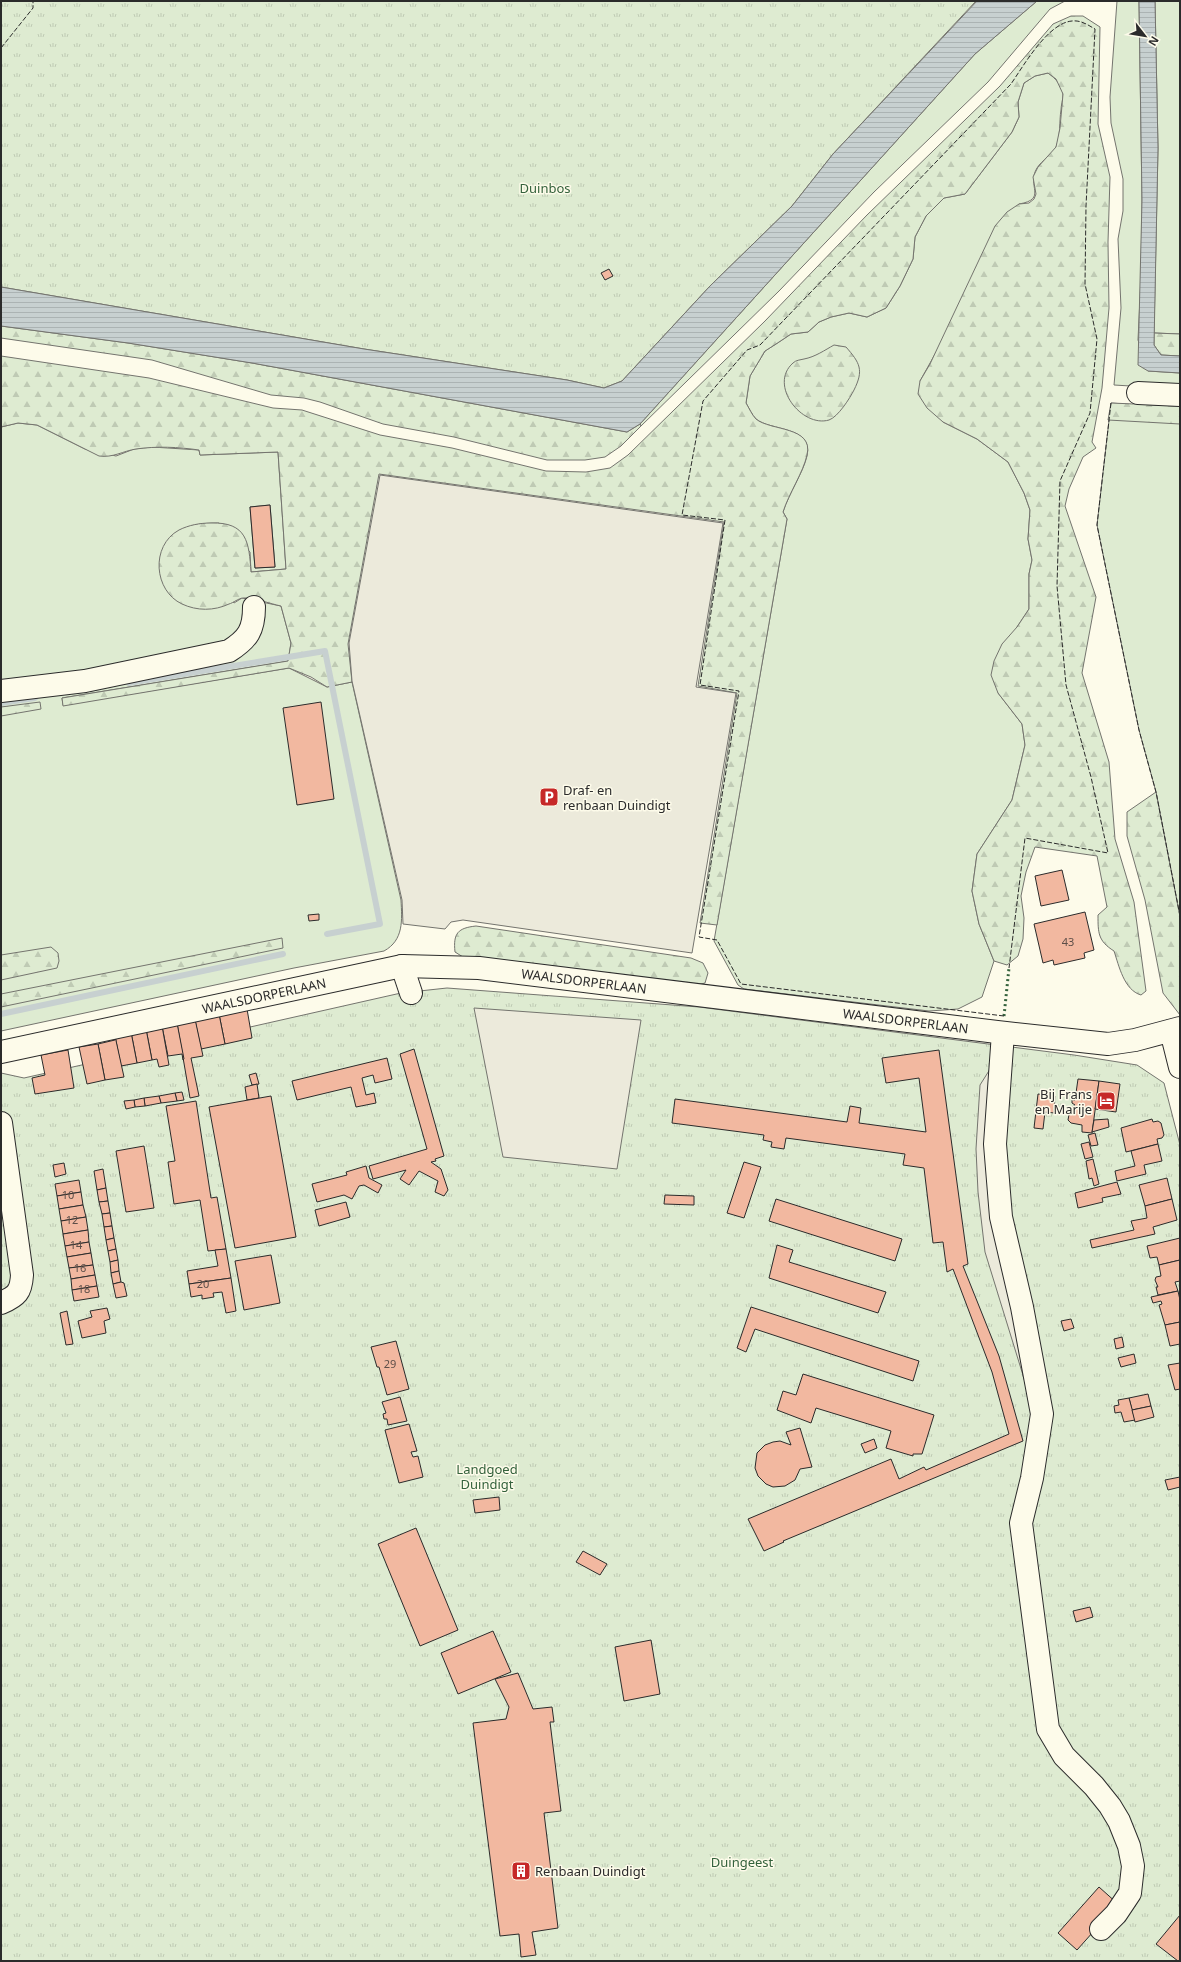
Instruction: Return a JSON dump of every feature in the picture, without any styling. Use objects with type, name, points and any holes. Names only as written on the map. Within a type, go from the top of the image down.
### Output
[{"type":"street","points":[[1138,393],[1180,395]]},
{"type":"street","points":[[1,691],[85,681],[228,651],[238,645],[251,631],[254,622],[254,607]]},
{"type":"street","points":[[402,966],[411,993]]},
{"type":"street","name":"WAALSDORPERLAAN","points":[[1,1052],[402,966],[479,968],[1003,1033],[1108,1044],[1135,1040],[1175,1029]]},
{"type":"street","points":[[1175,1029],[1180,1067]]},
{"type":"street","points":[[1003,1033],[995,1144],[1001,1217],[1022,1307],[1042,1414],[1032,1478],[1021,1523],[1048,1729],[1064,1756],[1094,1786],[1119,1821],[1133,1866],[1130,1893],[1116,1914],[1101,1929]]},
{"type":"street","points":[[1,1123],[22,1275],[21,1286],[14,1298],[1,1303]]},
{"type":"green space","name":"Duinbos","points":[[1,1],[976,1],[833,154],[792,206],[710,286],[622,381],[604,388],[567,380],[364,349],[1,287]]},
{"type":"green space","points":[[1037,1],[1065,1],[1050,9],[988,82],[874,192],[779,291],[641,426],[640,424],[975,54]]},
{"type":"green space","points":[[1117,1],[1139,1],[1142,200],[1138,340],[1148,371],[1180,373],[1180,389],[1114,385],[1121,308],[1118,239],[1123,211],[1123,179],[1111,123],[1110,97]]},
{"type":"green space","points":[[1155,1],[1180,1],[1180,334],[1154,333],[1158,148]]},
{"type":"green space","points":[[1071,16],[1083,16],[1100,27],[1098,124],[1110,177],[1108,242],[1109,308],[1102,388],[1092,442],[1096,448],[1083,457],[1069,489],[1065,506],[1096,597],[1082,673],[1109,762],[1115,839],[1134,902],[1146,991],[1141,995],[1130,988],[1126,983],[1114,951],[1105,944],[1100,936],[1098,915],[1107,907],[1097,856],[1035,847],[1026,872],[1021,896],[1024,918],[1023,939],[1018,956],[1007,965],[994,961],[979,924],[972,891],[977,854],[1012,800],[1025,745],[1022,724],[998,693],[991,675],[994,661],[1002,644],[1017,627],[1029,609],[1029,574],[1032,560],[1028,539],[1030,510],[1024,493],[1008,462],[977,439],[943,422],[927,408],[918,394],[920,381],[930,364],[995,226],[1007,212],[1019,204],[1029,203],[1034,199],[1036,194],[1033,177],[1038,167],[1056,147],[1060,128],[1063,94],[1056,79],[1048,73],[1035,76],[1024,83],[1018,102],[1019,117],[1012,132],[965,194],[944,198],[926,216],[915,237],[913,259],[900,286],[886,308],[867,317],[849,313],[831,317],[819,322],[808,332],[791,334],[765,351],[750,376],[746,403],[753,416],[762,423],[798,434],[804,439],[807,446],[807,455],[783,512],[787,519],[717,925],[700,923],[737,693],[698,686],[724,522],[379,474],[348,644],[352,682],[327,687],[311,677],[289,668],[63,706],[62,698],[288,661],[291,643],[281,606],[241,598],[217,608],[194,608],[182,604],[173,598],[161,579],[159,568],[163,546],[170,537],[179,530],[187,527],[211,523],[232,526],[239,530],[244,536],[249,552],[251,572],[286,569],[278,452],[200,455],[199,450],[160,447],[136,449],[113,455],[99,456],[37,425],[18,423],[1,427],[1,356],[149,378],[273,408],[302,410],[380,435],[452,448],[546,471],[586,472],[610,468],[628,455],[765,321],[867,215],[1000,86],[1053,24]]},
{"type":"green space","points":[[1048,73],[1058,82],[1063,92],[1058,142],[1056,147],[1037,168],[1034,175],[1035,195],[1028,202],[1019,204],[920,381],[943,422],[977,439],[1008,462],[1024,493],[1030,510],[1028,539],[1032,560],[1029,574],[1029,609],[1017,627],[998,693],[1022,724],[1025,745],[1012,800],[977,854],[972,891],[979,924],[994,961],[982,997],[958,1009],[929,1011],[744,989],[738,985],[714,941],[787,519],[783,512],[807,456],[807,446],[804,439],[798,434],[762,423],[756,419],[746,403],[750,376],[765,351],[791,334],[808,332],[819,322],[831,317],[849,313],[867,317],[886,308],[900,286],[913,259],[915,237],[926,216],[944,198],[965,194],[1012,132],[1019,117],[1018,102],[1024,83],[1035,76]]},
{"type":"green space","points":[[1,326],[128,343],[252,363],[627,432],[640,424],[641,426],[621,446],[605,457],[585,460],[547,460],[454,437],[383,424],[320,402],[304,398],[271,395],[152,360],[1,338]]},
{"type":"green space","points":[[1154,333],[1180,334],[1180,356],[1161,355],[1154,345]]},
{"type":"green space","points":[[834,345],[846,347],[855,358],[860,372],[857,383],[847,402],[832,418],[829,420],[819,421],[808,418],[799,411],[786,393],[784,382],[786,372],[795,361],[812,357]]},
{"type":"green space","points":[[1111,403],[1180,408],[1180,917],[1156,792],[1139,730],[1097,525]]},
{"type":"green space","points":[[1111,403],[1180,406],[1180,424],[1108,420]]},
{"type":"green space","points":[[18,423],[37,425],[85,449],[116,456],[134,449],[152,447],[199,450],[200,455],[278,452],[286,569],[251,572],[250,552],[219,523],[187,527],[170,537],[234,603],[242,598],[281,606],[291,643],[288,661],[62,698],[63,705],[289,668],[327,687],[352,682],[401,900],[402,915],[400,929],[391,946],[384,951],[294,968],[1,1031],[1,427]],"holes":[[[270,505],[275,567],[255,568],[250,507]]]},
{"type":"green space","points":[[40,702],[41,709],[1,716],[1,707]]},
{"type":"green space","points":[[1156,792],[1180,917],[1180,1015],[1163,993],[1145,900],[1127,836],[1127,812]]},
{"type":"green space","points":[[476,926],[691,958],[703,963],[708,973],[705,983],[694,986],[463,957],[455,952],[456,936],[465,928]]},
{"type":"green space","points":[[282,938],[283,948],[1,1007],[1,994]]},
{"type":"green space","points":[[51,947],[58,953],[59,961],[57,968],[1,980],[1,955]]},
{"type":"green space","name":"Landgoed Duindigt","points":[[447,988],[699,1007],[1074,1055],[1137,1065],[1164,1083],[1180,1145],[1180,1961],[1,1961],[1,1073],[24,1078],[401,993]]},
{"type":"shaded area","points":[[977,1],[1037,1],[975,54],[640,424],[627,432],[252,363],[128,343],[1,326],[1,287],[364,349],[567,380],[604,388],[622,381],[710,286],[792,206],[833,154]]},
{"type":"shaded area","points":[[1139,1],[1155,1],[1158,148],[1154,345],[1161,355],[1180,356],[1180,373],[1148,371],[1138,365],[1142,200]]},
{"type":"shaded area","name":"Draf- en renbaan Duindigt","points":[[380,475],[723,523],[696,687],[736,693],[692,953],[463,920],[451,922],[445,929],[403,924],[402,900],[352,681],[349,643]]},
{"type":"shaded area","points":[[474,1008],[641,1020],[617,1169],[503,1157]]},
{"type":"shaded area","points":[[992,1066],[1004,1156],[1026,1385],[985,1252],[978,1192],[976,1149],[980,1085]]},
{"type":"building","points":[[609,269],[613,276],[605,280],[601,273]]},
{"type":"building","points":[[270,505],[275,567],[255,568],[250,507]]},
{"type":"building","points":[[321,702],[334,799],[297,805],[283,708]]},
{"type":"building","points":[[1062,870],[1069,900],[1041,906],[1035,876]]},
{"type":"building","points":[[1085,912],[1094,950],[1084,953],[1085,958],[1054,965],[1053,960],[1043,963],[1034,924]]},
{"type":"building","points":[[319,914],[319,920],[309,921],[308,915]]},
{"type":"building","points":[[247,1009],[252,1038],[225,1044],[219,1014]]},
{"type":"building","points":[[219,1014],[225,1044],[201,1049],[195,1020]]},
{"type":"building","points":[[195,1019],[203,1056],[191,1058],[199,1096],[190,1098],[177,1023]]},
{"type":"building","points":[[177,1023],[183,1060],[182,1054],[168,1056],[162,1026]]},
{"type":"building","points":[[162,1026],[169,1065],[159,1067],[157,1059],[152,1060],[146,1029]]},
{"type":"building","points":[[146,1029],[152,1060],[137,1063],[131,1032]]},
{"type":"building","points":[[131,1032],[137,1063],[121,1066],[115,1036]]},
{"type":"building","points":[[115,1036],[124,1077],[105,1080],[98,1044],[115,1040]]},
{"type":"building","points":[[98,1044],[105,1080],[87,1084],[79,1047]]},
{"type":"building","points":[[414,1049],[444,1156],[431,1162],[441,1169],[448,1190],[444,1196],[435,1192],[438,1181],[419,1171],[409,1185],[400,1179],[406,1170],[373,1179],[369,1166],[427,1149],[400,1054]]},
{"type":"building","points":[[68,1050],[74,1088],[35,1094],[32,1078],[45,1075],[41,1055]]},
{"type":"building","points":[[939,1050],[968,1264],[963,1266],[999,1356],[1023,1441],[783,1541],[784,1542],[764,1551],[748,1519],[891,1459],[899,1479],[924,1467],[926,1470],[1009,1434],[992,1372],[953,1269],[947,1272],[943,1242],[933,1243],[924,1168],[903,1165],[905,1154],[786,1138],[784,1149],[771,1147],[772,1142],[763,1140],[764,1135],[672,1123],[675,1099],[847,1122],[850,1106],[861,1108],[859,1123],[926,1132],[919,1078],[886,1083],[882,1058]]},
{"type":"building","points":[[387,1058],[392,1079],[375,1083],[373,1075],[362,1078],[366,1095],[374,1093],[376,1103],[356,1107],[351,1087],[297,1100],[292,1081]]},
{"type":"building","points":[[256,1073],[259,1084],[252,1085],[249,1075]]},
{"type":"building","points":[[1078,1079],[1099,1081],[1092,1133],[1082,1132],[1082,1125],[1071,1123],[1068,1120],[1070,1109],[1075,1105],[1072,1103],[1072,1100],[1075,1100]]},
{"type":"building","points":[[1099,1081],[1120,1084],[1116,1112],[1095,1109]]},
{"type":"building","points":[[257,1084],[259,1098],[247,1100],[245,1087]]},
{"type":"building","points":[[182,1092],[184,1100],[177,1101],[175,1093]]},
{"type":"building","points":[[175,1093],[177,1101],[161,1103],[159,1096]]},
{"type":"building","points":[[1038,1094],[1055,1096],[1054,1113],[1045,1112],[1043,1129],[1034,1128]]},
{"type":"building","points":[[159,1096],[161,1103],[145,1106],[144,1098]]},
{"type":"building","points":[[271,1096],[296,1237],[235,1248],[209,1107]]},
{"type":"building","points":[[144,1098],[145,1106],[135,1107],[134,1100]]},
{"type":"building","points":[[134,1100],[135,1107],[126,1109],[124,1101]]},
{"type":"building","points":[[196,1101],[211,1198],[217,1197],[226,1249],[208,1251],[200,1200],[174,1204],[168,1162],[175,1161],[166,1106]]},
{"type":"building","points":[[1108,1119],[1109,1127],[1092,1132],[1094,1120]]},
{"type":"building","points":[[1152,1119],[1153,1122],[1158,1121],[1161,1123],[1164,1135],[1162,1138],[1157,1139],[1158,1144],[1126,1152],[1121,1128]]},
{"type":"building","points":[[1095,1133],[1098,1145],[1091,1146],[1088,1135]]},
{"type":"building","points":[[1089,1142],[1093,1157],[1085,1159],[1081,1144]]},
{"type":"building","points":[[1158,1144],[1162,1161],[1144,1165],[1146,1174],[1117,1181],[1115,1171],[1135,1166],[1131,1151]]},
{"type":"building","points":[[144,1146],[154,1208],[126,1212],[116,1151]]},
{"type":"building","points":[[1093,1159],[1099,1184],[1094,1186],[1092,1178],[1089,1179],[1086,1161]]},
{"type":"building","points":[[744,1162],[761,1167],[744,1218],[727,1213]]},
{"type":"building","points":[[64,1163],[66,1174],[55,1177],[53,1165]]},
{"type":"building","points":[[366,1166],[369,1178],[382,1185],[378,1193],[364,1185],[359,1186],[352,1199],[344,1195],[317,1202],[312,1184],[347,1175],[346,1172]]},
{"type":"building","points":[[103,1169],[106,1188],[97,1190],[94,1171]]},
{"type":"building","points":[[1167,1178],[1172,1199],[1145,1206],[1139,1185]]},
{"type":"building","points":[[79,1180],[81,1192],[57,1196],[55,1184]]},
{"type":"building","points":[[1117,1182],[1121,1194],[1102,1198],[1103,1202],[1078,1208],[1075,1193]]},
{"type":"building","points":[[106,1188],[108,1201],[99,1202],[97,1190]]},
{"type":"building","points":[[81,1192],[83,1205],[59,1209],[57,1196]]},
{"type":"building","points":[[665,1195],[694,1196],[694,1205],[664,1204]]},
{"type":"building","points":[[776,1199],[902,1239],[895,1261],[769,1221]]},
{"type":"building","points":[[1172,1199],[1177,1220],[1153,1227],[1155,1234],[1092,1248],[1090,1240],[1134,1230],[1131,1221],[1147,1218],[1145,1206]]},
{"type":"building","points":[[108,1201],[110,1213],[102,1214],[99,1202]]},
{"type":"building","points":[[346,1202],[350,1217],[319,1226],[315,1210]]},
{"type":"building","points":[[83,1205],[86,1217],[61,1221],[59,1209]]},
{"type":"building","points":[[110,1213],[112,1226],[104,1227],[102,1214]]},
{"type":"building","points":[[86,1217],[88,1230],[63,1234],[61,1221]]},
{"type":"building","points":[[112,1226],[114,1238],[106,1240],[104,1227]]},
{"type":"building","points":[[88,1230],[89,1242],[65,1246],[63,1234]]},
{"type":"building","points":[[114,1238],[116,1249],[108,1251],[106,1240]]},
{"type":"building","points":[[1180,1238],[1180,1260],[1159,1265],[1157,1257],[1150,1258],[1147,1246]]},
{"type":"building","points":[[89,1242],[91,1253],[67,1257],[65,1246]]},
{"type":"building","points":[[777,1245],[793,1250],[789,1262],[886,1292],[878,1313],[769,1278]]},
{"type":"building","points":[[116,1249],[118,1260],[110,1262],[108,1251]]},
{"type":"building","points":[[226,1249],[231,1278],[189,1284],[187,1271],[218,1266],[215,1250]]},
{"type":"building","points":[[91,1253],[93,1265],[69,1268],[67,1257]]},
{"type":"building","points":[[271,1255],[280,1303],[244,1310],[235,1261]]},
{"type":"building","points":[[118,1260],[119,1271],[111,1273],[110,1262]]},
{"type":"building","points":[[1180,1260],[1180,1281],[1175,1282],[1178,1291],[1158,1295],[1156,1287],[1158,1287],[1155,1280],[1156,1277],[1161,1276],[1159,1265]]},
{"type":"building","points":[[93,1265],[95,1275],[71,1279],[69,1268]]},
{"type":"building","points":[[119,1271],[121,1282],[113,1284],[111,1273]]},
{"type":"building","points":[[95,1275],[97,1286],[72,1290],[71,1279]]},
{"type":"building","points":[[231,1278],[236,1311],[226,1313],[222,1292],[213,1293],[214,1297],[202,1299],[202,1295],[191,1297],[189,1284]]},
{"type":"building","points":[[121,1282],[124,1283],[127,1296],[116,1298],[113,1284]]},
{"type":"building","points":[[97,1286],[99,1297],[74,1301],[72,1290]]},
{"type":"building","points":[[1178,1291],[1180,1300],[1180,1322],[1165,1325],[1159,1305],[1162,1304],[1161,1301],[1153,1303],[1151,1297]]},
{"type":"building","points":[[751,1307],[919,1361],[913,1381],[755,1329],[746,1352],[737,1348]]},
{"type":"building","points":[[107,1308],[110,1319],[104,1321],[106,1333],[82,1338],[78,1321],[92,1317],[90,1311]]},
{"type":"building","points":[[67,1311],[73,1344],[66,1345],[60,1313]]},
{"type":"building","points":[[1071,1319],[1074,1328],[1064,1331],[1061,1321]]},
{"type":"building","points":[[1180,1322],[1180,1344],[1170,1346],[1165,1325]]},
{"type":"building","points":[[1122,1337],[1124,1347],[1116,1349],[1114,1339]]},
{"type":"building","points":[[396,1341],[409,1389],[387,1395],[379,1367],[377,1367],[371,1347]]},
{"type":"building","points":[[1134,1354],[1136,1363],[1121,1367],[1118,1358]]},
{"type":"building","points":[[1180,1363],[1180,1389],[1175,1390],[1168,1365]]},
{"type":"building","points":[[803,1374],[934,1415],[922,1454],[913,1454],[913,1456],[886,1448],[891,1431],[816,1408],[811,1423],[777,1410],[783,1391],[796,1395]]},
{"type":"building","points":[[1148,1394],[1151,1406],[1132,1410],[1129,1398]]},
{"type":"building","points":[[400,1397],[407,1421],[388,1425],[387,1419],[384,1419],[383,1414],[386,1413],[382,1402]]},
{"type":"building","points":[[1129,1398],[1135,1420],[1124,1422],[1121,1412],[1115,1413],[1114,1406],[1119,1405],[1118,1400]]},
{"type":"building","points":[[1151,1406],[1154,1417],[1135,1422],[1132,1410]]},
{"type":"building","points":[[409,1424],[417,1451],[411,1452],[413,1457],[418,1456],[423,1477],[399,1483],[385,1430]]},
{"type":"building","points":[[800,1428],[812,1467],[800,1469],[795,1480],[785,1486],[773,1487],[766,1484],[758,1476],[755,1468],[757,1453],[765,1445],[773,1442],[780,1441],[791,1445],[786,1432]]},
{"type":"building","points":[[874,1439],[877,1448],[865,1453],[861,1444]]},
{"type":"building","points":[[1180,1477],[1180,1487],[1168,1490],[1165,1480]]},
{"type":"building","points":[[499,1497],[500,1510],[475,1513],[473,1500]]},
{"type":"building","points":[[416,1528],[458,1630],[420,1646],[378,1544]]},
{"type":"building","points":[[583,1551],[607,1564],[600,1575],[576,1562]]},
{"type":"building","points":[[1090,1607],[1093,1617],[1076,1622],[1073,1611]]},
{"type":"building","points":[[493,1631],[511,1672],[458,1694],[441,1653]]},
{"type":"building","points":[[651,1640],[660,1694],[624,1701],[615,1647]]},
{"type":"building","name":"Renbaan Duindigt","points":[[518,1673],[533,1709],[552,1707],[554,1722],[550,1722],[561,1811],[544,1813],[558,1928],[532,1932],[536,1955],[521,1957],[519,1934],[500,1936],[473,1723],[506,1719],[509,1707],[495,1679]]},
{"type":"building","points":[[1099,1887],[1118,1904],[1077,1950],[1058,1933]]},
{"type":"building","points":[[1180,1915],[1180,1961],[1178,1961],[1156,1944]]},
{"type":"waterway","points":[[129,683],[325,651],[380,924],[327,934]]},
{"type":"waterway","points":[[1,703],[35,698]]},
{"type":"waterway","points":[[1,1014],[283,954]]},
{"type":"hedge","points":[[1004,1016],[1009,968]]},
{"type":"fence","points":[[1,48],[33,8],[33,1]]},
{"type":"fence","points":[[1004,1016],[741,984],[717,940],[699,937],[739,691],[700,685],[725,520],[682,515],[703,401],[747,350],[760,345],[1011,84],[1037,46],[1054,29],[1063,24],[1078,21],[1095,29],[1086,206],[1085,284],[1097,339],[1090,413],[1060,481],[1057,586],[1066,685],[1091,777],[1108,853],[1025,838],[1009,968]]},
{"type":"fence","points":[[1111,403],[1097,525],[1139,730],[1156,792],[1180,916]]},
{"type":"place","name":"Draf- en renbaan Duindigt","points":[[549,797]]},
{"type":"place","name":"Bij Frans en Marije","points":[[1106,1101]]},
{"type":"place","name":"Renbaan Duindigt","points":[[521,1871]]},
{"type":"park label","name":"Duingeest","points":[[742,1862]]}]
